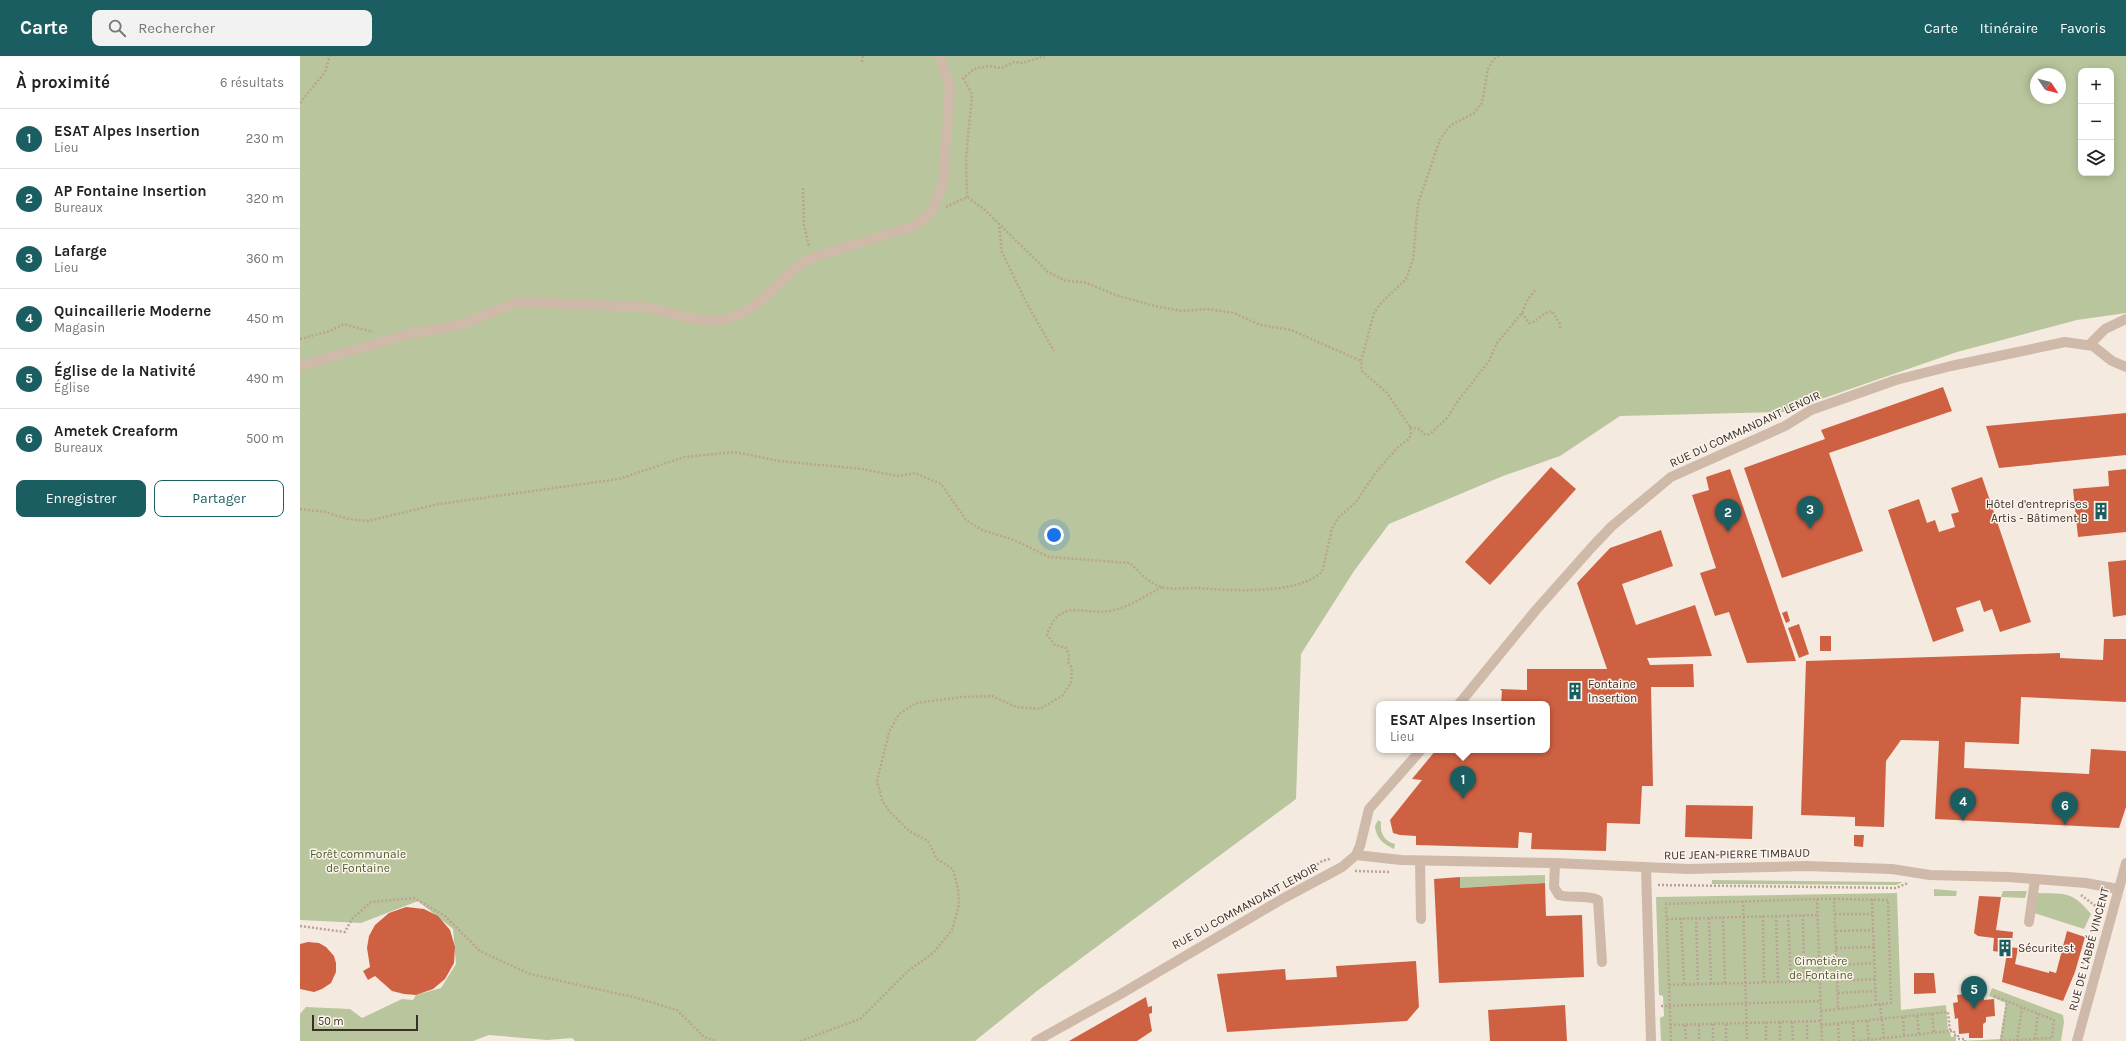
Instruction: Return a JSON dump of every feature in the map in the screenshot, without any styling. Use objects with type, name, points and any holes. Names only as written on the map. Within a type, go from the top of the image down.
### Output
[{"type":"street","points":[[300,366],[410,334],[460,325],[518,302],[643,307],[664,310],[703,321],[722,320],[743,314],[768,296],[789,275],[812,259],[911,227],[932,211],[943,184],[950,88],[940,56]]},
{"type":"street","points":[[2089,345],[2105,329],[2126,319]]},
{"type":"street","name":"RUE DU COMMANDANT LENOIR","points":[[1461,701],[1536,610],[1592,547],[1612,526],[1671,477],[1785,426],[1811,410],[1896,380],[1951,366],[2065,342],[2089,345],[2112,361],[2126,367]]},
{"type":"street","points":[[1356,855],[1361,842],[1369,809],[1417,753]]},
{"type":"street","name":"RUE DU COMMANDANT LENOIR","points":[[1036,1041],[1119,995],[1277,902],[1342,867],[1356,855]]},
{"type":"street","name":"RUE JEAN-PIERRE TIMBAUD","points":[[1356,855],[1420,860],[1555,863],[1646,868],[1688,869],[1814,867],[1892,869],[1930,875],[2008,877],[2086,883],[2118,889]]},
{"type":"street","points":[[1420,860],[1421,919]]},
{"type":"street","points":[[1555,863],[1554,888],[1559,895],[1566,897],[1591,897],[1598,900],[1602,962]]},
{"type":"street","name":"RUE DE L'ABBÉ VINCENT","points":[[2077,1041],[2126,863]]},
{"type":"street","points":[[1646,868],[1651,1041]]},
{"type":"street","points":[[2029,922],[2035,880]]},
{"type":"path","points":[[300,103],[325,72],[330,56]]},
{"type":"path","points":[[862,62],[863,56]]},
{"type":"path","points":[[950,88],[974,69],[988,66],[1002,68],[1014,62],[1022,63],[1046,56]]},
{"type":"path","points":[[300,509],[325,512],[348,519],[368,521],[439,504],[619,479],[684,457],[735,452],[779,461],[862,469],[898,476],[915,473],[928,477],[941,484],[966,520],[982,530],[1014,540],[1049,557],[1130,563],[1143,577],[1162,587],[1253,590],[1274,589],[1316,577],[1322,572],[1332,528],[1338,518],[1356,502],[1376,472],[1397,448],[1409,439],[1411,434],[1410,427],[1387,393],[1362,371],[1361,361],[1374,313],[1406,279],[1413,260],[1418,204],[1440,139],[1451,124],[1474,113],[1482,103],[1488,69],[1493,60],[1500,56]]},
{"type":"path","points":[[963,78],[972,94],[966,159],[967,197]]},
{"type":"path","points":[[803,188],[804,225],[812,259]]},
{"type":"path","points":[[932,211],[937,211],[967,197]]},
{"type":"path","points":[[967,197],[985,210],[999,226],[1048,272],[1066,281],[1084,282],[1116,295],[1155,306],[1182,311],[1207,308],[1234,313],[1260,325],[1291,330],[1361,361]]},
{"type":"path","points":[[999,226],[1002,252],[1026,302],[1054,352]]},
{"type":"path","points":[[1410,427],[1419,429],[1426,435],[1442,423],[1489,361],[1497,343],[1522,313],[1528,299],[1535,290]]},
{"type":"path","points":[[1522,313],[1529,322],[1532,323],[1544,314],[1552,311],[1560,324],[1560,329]]},
{"type":"path","points":[[300,339],[330,331],[344,324],[393,339]]},
{"type":"path","points":[[800,1041],[860,1019],[908,971],[933,953],[952,930],[959,905],[958,889],[953,869],[937,859],[928,841],[909,831],[889,811],[882,800],[877,781],[889,732],[899,714],[916,703],[961,696],[992,696],[1016,707],[1040,709],[1062,696],[1071,683],[1072,668],[1068,662],[1066,648],[1055,645],[1047,635],[1051,622],[1065,611],[1081,609],[1112,611],[1162,587]]},
{"type":"path","points":[[1646,880],[1660,886],[1896,888],[1913,881]]},
{"type":"path","points":[[2075,891],[2098,905],[2110,919]]},
{"type":"path","points":[[300,926],[345,932],[352,919],[371,902],[414,898],[445,916],[480,951],[530,974],[637,998],[677,1010],[704,1037],[716,1041]]},
{"type":"path","points":[[1817,899],[1822,1041]]},
{"type":"path","points":[[1671,1041],[1666,904],[1817,899],[1888,900],[1891,1003],[1821,1011]]},
{"type":"path","points":[[1834,899],[1838,1009]]},
{"type":"path","points":[[1872,899],[1876,1005]]},
{"type":"path","points":[[1743,901],[1747,1041]]},
{"type":"path","points":[[1835,914],[1872,914]]},
{"type":"path","points":[[1803,915],[1804,981]]},
{"type":"path","points":[[1667,919],[1818,915]]},
{"type":"path","points":[[1763,916],[1764,983]]},
{"type":"path","points":[[1776,916],[1778,982]]},
{"type":"path","points":[[1788,916],[1791,982]]},
{"type":"path","points":[[1722,917],[1725,984]]},
{"type":"path","points":[[1681,918],[1684,985]]},
{"type":"path","points":[[1696,918],[1698,985]]},
{"type":"path","points":[[1709,918],[1711,984]]},
{"type":"path","points":[[1836,931],[1873,930]]},
{"type":"path","points":[[1836,948],[1874,947]]},
{"type":"path","points":[[1837,965],[1874,963]]},
{"type":"path","points":[[1837,981],[1875,978]]},
{"type":"path","points":[[1669,985],[1820,981]]},
{"type":"path","points":[[1838,993],[1875,991]]},
{"type":"path","points":[[1994,996],[2007,1001],[2022,1008],[2054,1020],[2052,1038],[2000,1041],[2007,1001]]},
{"type":"path","points":[[1660,1006],[1820,1001]]},
{"type":"path","points":[[1880,1004],[1884,1038]]},
{"type":"path","points":[[2017,1040],[2022,1008]]},
{"type":"path","points":[[1821,1025],[1882,1020],[1948,1012],[1950,1031]]},
{"type":"path","points":[[1932,1014],[1934,1033]]},
{"type":"path","points":[[2035,1039],[2038,1014]]},
{"type":"path","points":[[1917,1016],[1919,1034]]},
{"type":"path","points":[[1902,1017],[1904,1036]]},
{"type":"path","points":[[1807,1021],[1807,1041]]},
{"type":"path","points":[[1670,1025],[1821,1021]]},
{"type":"path","points":[[1867,1021],[1869,1040]]},
{"type":"path","points":[[1766,1022],[1766,1041]]},
{"type":"path","points":[[1780,1022],[1780,1041]]},
{"type":"path","points":[[1792,1022],[1793,1041]]},
{"type":"path","points":[[1852,1023],[1854,1041]]},
{"type":"path","points":[[1713,1024],[1713,1041]]},
{"type":"path","points":[[1726,1024],[1726,1041]]},
{"type":"path","points":[[1838,1024],[1839,1041]]},
{"type":"path","points":[[1685,1025],[1686,1041]]},
{"type":"path","points":[[1699,1025],[1699,1041]]},
{"type":"path","points":[[1859,1041],[1954,1031],[1954,1035],[1958,1035],[1958,1039],[1965,1039],[1965,1041]]},
{"type":"green space","name":"Forêt communale de Fontaine","points":[[300,56],[2126,56],[2126,313],[2077,320],[1957,352],[1784,412],[1620,416],[1560,456],[1503,476],[1389,524],[1354,571],[1301,654],[1296,799],[1037,991],[975,1041],[575,1041],[572,1038],[547,1040],[489,1035],[473,1041],[300,1041],[300,1014],[306,1007],[350,1009],[362,1018],[402,999],[413,1000],[416,995],[441,988],[456,964],[453,929],[418,901],[361,923],[300,920]]},
{"type":"green space","points":[[1378,820],[1381,822],[1381,830],[1385,839],[1395,844],[1394,849],[1383,843],[1377,834],[1375,826]]},
{"type":"green space","points":[[1545,875],[1545,883],[1460,888],[1460,877]]},
{"type":"green space","points":[[1712,880],[1903,882],[1896,885],[1712,884]]},
{"type":"green space","points":[[1934,889],[1957,891],[1956,896],[1934,896]]},
{"type":"green space","points":[[2003,891],[2027,891],[2025,898],[2001,897]]},
{"type":"green space","name":"Cimetière de Fontaine","points":[[1897,893],[1901,1010],[1946,1005],[1948,1032],[1950,1032],[1951,1037],[1956,1036],[1956,1041],[1661,1041],[1660,1018],[1664,1016],[1663,996],[1659,995],[1656,897]]},
{"type":"green space","points":[[2038,893],[2068,895],[2079,901],[2091,914],[2084,929],[2034,913]]},
{"type":"green space","points":[[1992,988],[2063,1015],[2064,1022],[2061,1041],[1961,1041],[2000,1039],[2006,1003],[1989,996]]},
{"type":"building","points":[[1943,387],[1952,411],[1829,453],[1863,551],[1782,578],[1744,468],[1825,439],[1821,430]]},
{"type":"building","points":[[2126,413],[2126,455],[1999,468],[1986,426]]},
{"type":"building","points":[[1551,467],[1576,489],[1490,585],[1465,562]]},
{"type":"building","points":[[1730,469],[1796,661],[1747,663],[1729,612],[1715,616],[1700,573],[1716,568],[1692,495],[1709,490],[1706,477]]},
{"type":"building","name":"Hôtel d'entreprises Artis - Bâtiment B","points":[[2126,469],[2126,532],[2078,537],[2073,489],[2109,486],[2108,471]]},
{"type":"building","points":[[1982,477],[2031,622],[2000,632],[1992,609],[1984,612],[1980,600],[1956,608],[1964,631],[1933,642],[1888,510],[1919,499],[1927,523],[1935,520],[1939,532],[1955,527],[1951,514],[1959,512],[1951,488]]},
{"type":"building","name":"Fontaine Insertion","points":[[1661,530],[1673,566],[1622,584],[1636,625],[1695,605],[1712,656],[1647,658],[1650,665],[1693,664],[1694,687],[1651,687],[1653,786],[1642,786],[1640,824],[1607,823],[1606,851],[1531,849],[1532,833],[1519,832],[1518,848],[1416,845],[1416,836],[1393,833],[1390,820],[1422,780],[1412,779],[1434,753],[1550,753],[1550,701],[1501,701],[1502,691],[1500,689],[1527,690],[1527,669],[1607,669],[1577,583],[1610,548]]},
{"type":"building","points":[[2126,560],[2126,615],[2113,617],[2108,562]]},
{"type":"building","points":[[1787,611],[1790,621],[1786,623],[1782,613]]},
{"type":"building","points":[[1799,624],[1809,654],[1799,658],[1788,628]]},
{"type":"building","points":[[1820,636],[1831,636],[1831,651],[1820,651]]},
{"type":"building","points":[[2104,639],[2126,639],[2126,702],[2021,697],[2019,744],[1965,742],[1964,768],[2089,774],[2091,749],[2126,751],[2126,807],[2119,828],[1935,819],[1939,741],[1901,740],[1886,761],[1884,827],[1855,826],[1855,817],[1801,815],[1806,661],[2060,653],[2060,658],[2103,660]]},
{"type":"building","points":[[1686,805],[1753,806],[1752,839],[1685,837]]},
{"type":"building","points":[[1854,835],[1864,835],[1863,847],[1854,846]]},
{"type":"building","points":[[1460,877],[1460,888],[1545,883],[1546,916],[1582,915],[1584,977],[1439,983],[1434,879]]},
{"type":"building","name":"Sécuritest","points":[[1979,896],[2001,897],[1996,930],[2013,932],[2012,942],[2009,942],[2008,947],[2018,948],[2015,964],[2049,973],[2049,971],[2056,973],[2067,931],[2085,937],[2075,972],[2063,1001],[2002,982],[2007,953],[1993,951],[1994,938],[1978,936],[1974,933]]},
{"type":"building","points":[[406,907],[424,909],[438,916],[450,930],[455,947],[454,963],[445,979],[433,989],[416,995],[392,991],[375,976],[368,980],[363,971],[370,967],[367,948],[369,936],[375,925],[389,913]]},
{"type":"building","points":[[308,942],[319,943],[326,947],[334,956],[336,963],[336,972],[331,983],[314,992],[300,989],[300,944]]},
{"type":"building","points":[[1416,961],[1419,1007],[1407,1021],[1227,1032],[1217,974],[1285,969],[1286,980],[1337,977],[1336,966]]},
{"type":"building","points":[[1914,973],[1934,973],[1936,993],[1914,994]]},
{"type":"building","points":[[1981,979],[1984,1000],[1994,999],[1995,1016],[1986,1017],[1986,1022],[1983,1024],[1983,1038],[1969,1038],[1969,1033],[1959,1034],[1958,1018],[1955,1019],[1953,1003],[1958,1002],[1957,995],[1964,994],[1963,981]]},
{"type":"building","points":[[1146,997],[1148,1007],[1152,1006],[1152,1013],[1149,1014],[1152,1031],[1137,1041],[1069,1041]]},
{"type":"building","points":[[1565,1005],[1567,1041],[1490,1041],[1488,1010]]},
{"type":"place","name":"Hôtel d'entreprises Artis - Bâtiment B","points":[[2101,511]]},
{"type":"place","name":"Lafarge","points":[[1810,529]]},
{"type":"place","name":"AP Fontaine Insertion","points":[[1728,532]]},
{"type":"place","name":"Fontaine Insertion","points":[[1575,691]]},
{"type":"place","name":"ESAT Alpes Insertion","points":[[1463,799]]},
{"type":"place","name":"Quincaillerie Moderne","points":[[1963,821]]},
{"type":"place","name":"Ametek Creaform","points":[[2065,825]]},
{"type":"place","name":"Sécuritest","points":[[2005,948]]},
{"type":"place","name":"Église de la Nativité","points":[[1974,1009]]}]
